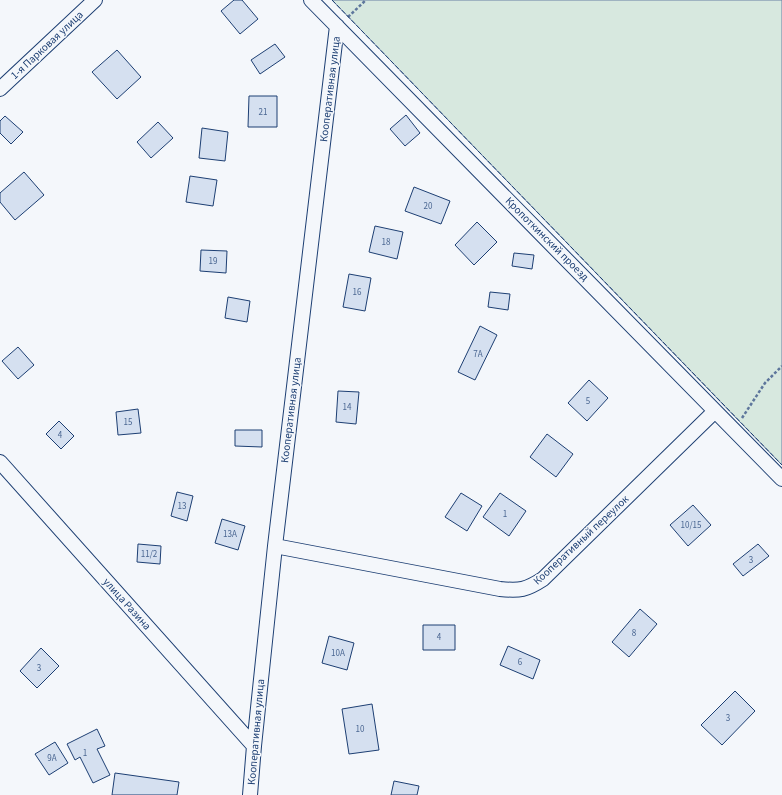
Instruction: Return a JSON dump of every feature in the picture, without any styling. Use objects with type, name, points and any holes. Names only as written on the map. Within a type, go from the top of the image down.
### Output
[{"type":"street","name":"1-я Парковая улица","points":[[0,89],[95,0]]},
{"type":"street","name":"Кропоткинский проезд","points":[[311,0],[782,479]]},
{"type":"street","name":"Кооперативная улица","points":[[250,795],[275,546],[337,26]]},
{"type":"street","name":"Кооперативный переулок","points":[[275,546],[500,588],[517,590],[531,587],[543,579],[715,411]]},
{"type":"street","name":"улица Разина","points":[[0,462],[254,746]]},
{"type":"path","points":[[337,26],[366,0]]},
{"type":"path","points":[[732,429],[740,422],[765,383],[782,366]]},
{"type":"shaded area","points":[[332,0],[782,0],[782,465],[740,422]]},
{"type":"building","points":[[234,0],[242,0],[258,19],[240,34],[221,11]]},
{"type":"building","points":[[275,44],[285,57],[260,74],[251,60]]},
{"type":"building","points":[[117,50],[141,77],[117,99],[92,72]]},
{"type":"building","points":[[249,96],[277,96],[277,127],[248,127]]},
{"type":"building","points":[[406,115],[420,133],[405,146],[390,129]]},
{"type":"building","points":[[5,116],[23,132],[11,144],[0,133],[0,121]]},
{"type":"building","points":[[158,122],[173,138],[151,158],[137,142]]},
{"type":"building","points":[[202,128],[228,132],[225,161],[199,158]]},
{"type":"building","points":[[24,172],[44,195],[15,220],[0,202],[0,193]]},
{"type":"building","points":[[190,176],[217,180],[213,206],[186,202]]},
{"type":"building","points":[[414,187],[450,201],[441,224],[405,211]]},
{"type":"building","points":[[477,222],[497,242],[474,265],[455,245]]},
{"type":"building","points":[[375,226],[403,232],[397,259],[369,252]]},
{"type":"building","points":[[201,250],[227,251],[226,273],[200,271]]},
{"type":"building","points":[[514,253],[534,255],[532,269],[512,266]]},
{"type":"building","points":[[349,274],[371,278],[365,311],[343,307]]},
{"type":"building","points":[[490,292],[510,294],[508,310],[488,307]]},
{"type":"building","points":[[228,297],[250,301],[247,322],[225,318]]},
{"type":"building","points":[[480,326],[497,335],[475,380],[458,372]]},
{"type":"building","points":[[18,347],[34,365],[18,379],[2,361]]},
{"type":"building","points":[[589,380],[608,398],[587,421],[568,403]]},
{"type":"building","points":[[338,391],[359,392],[356,424],[336,422]]},
{"type":"building","points":[[138,409],[141,433],[118,435],[116,412]]},
{"type":"building","points":[[59,421],[74,436],[61,449],[46,434]]},
{"type":"building","points":[[235,430],[262,430],[262,447],[235,446]]},
{"type":"building","points":[[547,434],[573,454],[556,477],[530,457]]},
{"type":"building","points":[[177,492],[193,496],[187,521],[171,516]]},
{"type":"building","points":[[461,493],[482,506],[467,531],[445,517]]},
{"type":"building","points":[[500,493],[526,511],[509,536],[483,517]]},
{"type":"building","points":[[693,505],[711,525],[688,546],[670,525]]},
{"type":"building","points":[[222,519],[245,526],[238,550],[215,543]]},
{"type":"building","points":[[138,544],[161,546],[160,564],[137,562]]},
{"type":"building","points":[[758,544],[769,556],[743,576],[733,564]]},
{"type":"building","points":[[640,609],[657,624],[629,657],[612,642]]},
{"type":"building","points":[[423,625],[455,625],[455,650],[423,650]]},
{"type":"building","points":[[329,636],[354,643],[347,670],[322,663]]},
{"type":"building","points":[[508,646],[540,660],[533,679],[500,665]]},
{"type":"building","points":[[41,648],[59,666],[37,688],[20,671]]},
{"type":"building","points":[[735,691],[755,711],[722,745],[701,725]]},
{"type":"building","points":[[372,704],[379,750],[349,754],[342,709]]},
{"type":"building","points":[[97,729],[105,746],[97,749],[110,775],[93,783],[80,757],[75,760],[67,744]]},
{"type":"building","points":[[55,742],[68,763],[49,775],[35,754]]},
{"type":"building","points":[[115,773],[179,782],[177,795],[112,795]]},
{"type":"building","points":[[394,781],[419,786],[417,795],[391,795]]},
{"type":"fence","points":[[332,0],[782,465]]}]
